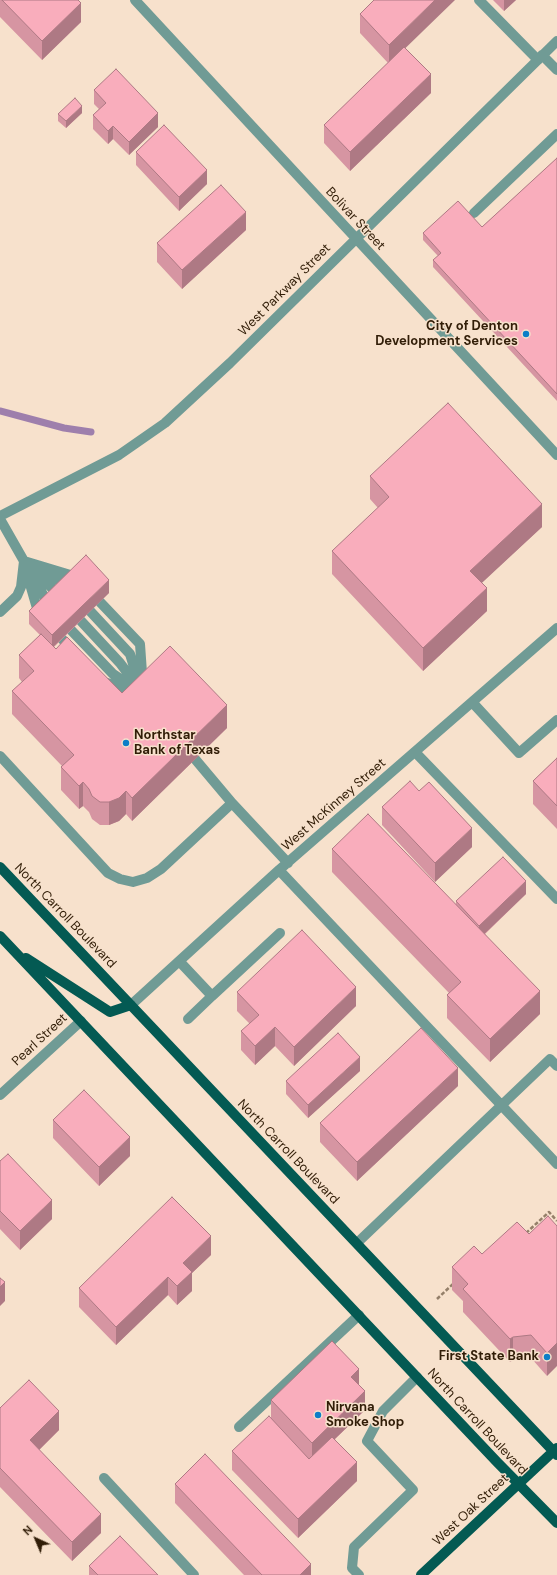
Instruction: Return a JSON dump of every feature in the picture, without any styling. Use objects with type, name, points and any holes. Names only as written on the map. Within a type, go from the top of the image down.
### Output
[{"type":"main road","name":"North Carroll Boulevard","points":[[0,867],[556,1451]]},
{"type":"main road","name":"North Carroll Boulevard","points":[[0,936],[518,1484],[557,1523]]},
{"type":"main road","points":[[12,949],[110,1012],[131,1005]]},
{"type":"main road","name":"West Oak Street","points":[[421,1575],[518,1484],[556,1451]]},
{"type":"street","name":"Bolivar Street","points":[[135,0],[355,239],[557,455]]},
{"type":"street","points":[[479,0],[540,57],[557,70]]},
{"type":"street","name":"West Parkway Street","points":[[0,516],[119,455],[165,422],[201,390],[557,41]]},
{"type":"street","points":[[474,212],[557,134]]},
{"type":"street","points":[[0,519],[49,605]]},
{"type":"street","points":[[24,561],[77,577]]},
{"type":"street","points":[[24,561],[68,586]]},
{"type":"street","points":[[24,561],[59,595]]},
{"type":"street","points":[[0,612],[17,596],[20,588],[24,561]]},
{"type":"street","points":[[24,561],[39,615]]},
{"type":"street","points":[[100,602],[140,644],[143,695]]},
{"type":"street","points":[[90,611],[130,654],[143,695]]},
{"type":"street","points":[[81,621],[120,663],[143,695]]},
{"type":"street","name":"West McKinney Street","points":[[131,1005],[280,870],[557,628]]},
{"type":"street","points":[[71,630],[113,674],[143,695]]},
{"type":"street","points":[[62,639],[82,660]]},
{"type":"street","points":[[98,676],[103,682],[143,695]]},
{"type":"street","points":[[472,702],[519,753],[557,720]]},
{"type":"street","points":[[415,752],[557,898]]},
{"type":"street","points":[[0,756],[108,873],[120,879],[133,882],[147,878],[161,869],[232,803]]},
{"type":"street","points":[[195,759],[232,803],[288,863]]},
{"type":"street","points":[[280,870],[557,1164]]},
{"type":"street","points":[[188,1019],[280,933]]},
{"type":"street","points":[[180,962],[212,996]]},
{"type":"street","name":"Pearl Street","points":[[0,1095],[81,1021]]},
{"type":"street","points":[[357,1243],[550,1059],[557,1066]]},
{"type":"street","points":[[239,1427],[359,1315]]},
{"type":"street","points":[[356,1571],[354,1547],[413,1490],[368,1441],[383,1411],[417,1377]]},
{"type":"street","points":[[104,1478],[194,1575]]},
{"type":"path","points":[[526,1234],[549,1212],[557,1221]]},
{"type":"path","points":[[437,1299],[459,1278]]},
{"type":"building","points":[[2,0],[78,0],[81,3],[42,41]]},
{"type":"building","points":[[374,0],[435,0],[389,45],[360,14]]},
{"type":"building","points":[[404,47],[431,74],[350,152],[324,125]]},
{"type":"building","points":[[116,69],[158,113],[129,142],[113,126],[108,131],[93,115],[106,103],[94,90]]},
{"type":"building","points":[[75,98],[82,106],[66,121],[58,114]]},
{"type":"building","points":[[164,125],[207,170],[179,197],[136,152]]},
{"type":"building","name":"City of Denton Development Services","points":[[557,158],[557,394],[433,260],[441,253],[423,233],[458,201],[482,227]]},
{"type":"building","points":[[221,185],[246,212],[182,270],[157,243]]},
{"type":"building","points":[[448,403],[542,504],[470,571],[487,588],[423,648],[332,551],[389,497],[370,476]]},
{"type":"building","points":[[86,555],[109,580],[52,635],[29,611]]},
{"type":"building","name":"Northstar Bank of Texas","points":[[41,634],[56,649],[67,637],[122,693],[170,646],[227,705],[132,798],[126,791],[119,798],[109,802],[100,802],[92,796],[89,789],[83,782],[79,786],[61,767],[74,755],[12,691],[34,671],[19,655]]},
{"type":"building","points":[[557,758],[557,806],[533,781]]},
{"type":"building","points":[[410,781],[419,791],[429,782],[472,828],[435,863],[382,807]]},
{"type":"building","points":[[368,814],[540,991],[490,1039],[447,995],[461,982],[332,849]]},
{"type":"building","points":[[503,857],[526,881],[479,926],[456,901]]},
{"type":"building","points":[[302,930],[356,987],[294,1047],[275,1027],[255,1046],[241,1031],[259,1015],[237,992]]},
{"type":"building","points":[[421,1028],[458,1068],[357,1162],[320,1123]]},
{"type":"building","points":[[338,1033],[360,1057],[308,1105],[286,1081]]},
{"type":"building","points":[[84,1090],[130,1137],[99,1167],[53,1120]]},
{"type":"building","points":[[8,1154],[52,1200],[20,1231],[0,1211],[0,1161]]},
{"type":"building","points":[[172,1197],[211,1236],[183,1263],[192,1272],[177,1286],[168,1277],[116,1327],[79,1288]]},
{"type":"building","points":[[548,1216],[557,1226],[557,1343],[547,1353],[531,1335],[513,1337],[510,1339],[463,1289],[468,1284],[452,1267],[474,1246],[482,1254],[517,1222],[529,1234]]},
{"type":"building","points":[[0,1278],[5,1282],[0,1287]]},
{"type":"building","name":"Nirvana Smoke Shop","points":[[332,1341],[359,1369],[351,1377],[365,1391],[312,1443],[271,1400]]},
{"type":"building","points":[[29,1380],[59,1411],[30,1440],[101,1514],[72,1542],[0,1468],[0,1408]]},
{"type":"building","points":[[269,1416],[309,1459],[332,1437],[357,1462],[298,1519],[232,1451]]},
{"type":"building","points":[[205,1454],[311,1564],[300,1575],[262,1575],[175,1484]]},
{"type":"building","points":[[120,1536],[158,1575],[98,1575],[89,1566]]},
{"type":"waterway","points":[[0,411],[64,428],[91,432]]},
{"type":"place","name":"City of Denton Development Services","points":[[526,334]]},
{"type":"place","name":"Northstar Bank of Texas","points":[[126,743]]},
{"type":"place","name":"First State Bank","points":[[547,1357]]},
{"type":"place","name":"Nirvana Smoke Shop","points":[[318,1415]]}]
